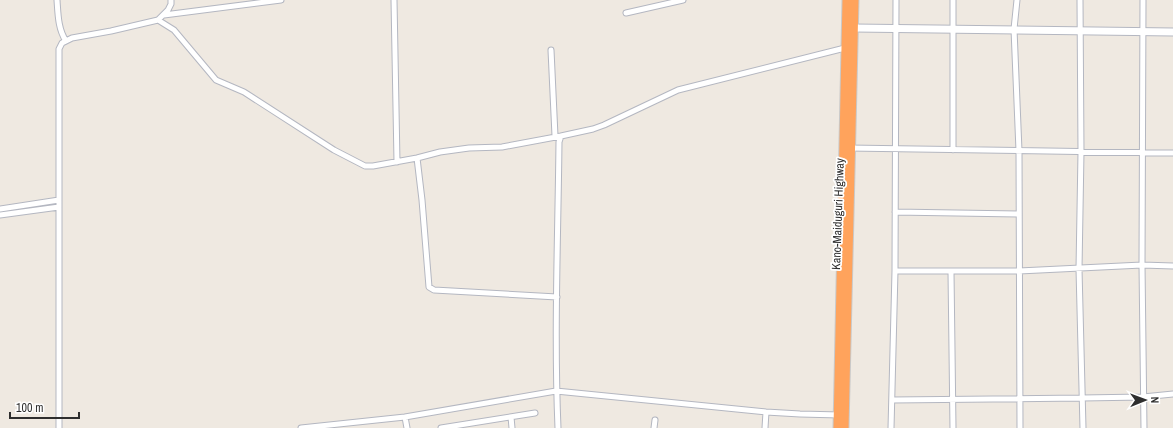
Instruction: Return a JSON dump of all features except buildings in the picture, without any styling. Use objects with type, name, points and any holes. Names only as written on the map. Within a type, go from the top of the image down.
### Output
[{"type":"highway","name":"Kano-Maiduguri Highway","points":[[847,0],[845,48],[847,148]]},
{"type":"highway","name":"Kano-Maiduguri Highway","points":[[838,428],[841,415],[847,148],[854,28],[854,0]]},
{"type":"highway","name":"Kano-Maiduguri Highway","points":[[841,415],[844,428]]},
{"type":"street","points":[[57,0],[62,35],[66,41]]},
{"type":"street","points":[[59,428],[59,49],[62,43],[72,38],[158,20],[168,10],[171,0]]},
{"type":"street","points":[[164,15],[280,0]]},
{"type":"street","points":[[394,0],[397,162]]},
{"type":"street","points":[[626,13],[683,0]]},
{"type":"street","points":[[891,428],[895,271],[894,149],[896,0]]},
{"type":"street","points":[[953,0],[953,150]]},
{"type":"street","points":[[1017,0],[1014,30],[1019,151],[1018,214],[1020,428]]},
{"type":"street","points":[[1080,0],[1079,269],[1083,428]]},
{"type":"street","points":[[1143,0],[1142,265],[1144,428]]},
{"type":"street","points":[[158,20],[174,30],[216,80],[244,92],[334,150],[365,166],[397,162],[440,152],[469,148],[502,147],[593,129],[678,90],[845,48]]},
{"type":"street","points":[[854,28],[1173,32]]},
{"type":"street","points":[[551,50],[559,142],[556,391],[558,428]]},
{"type":"street","points":[[847,148],[1173,153]]},
{"type":"street","points":[[417,158],[429,288],[434,290],[557,297]]},
{"type":"street","points":[[0,209],[59,200]]},
{"type":"street","points":[[21,206],[22,212]]},
{"type":"street","points":[[0,215],[59,207]]},
{"type":"street","points":[[895,212],[1018,214]]},
{"type":"street","points":[[895,271],[1019,271],[1142,265],[1173,266]]},
{"type":"street","points":[[951,272],[953,428]]},
{"type":"street","points":[[301,428],[405,417],[556,391],[766,412],[841,415]]},
{"type":"street","points":[[892,400],[1143,397],[1173,394]]},
{"type":"street","points":[[765,428],[766,412]]},
{"type":"street","points":[[441,428],[535,413]]},
{"type":"street","points":[[405,417],[407,428]]},
{"type":"street","points":[[511,417],[512,428]]},
{"type":"street","points":[[654,428],[655,420]]}]
